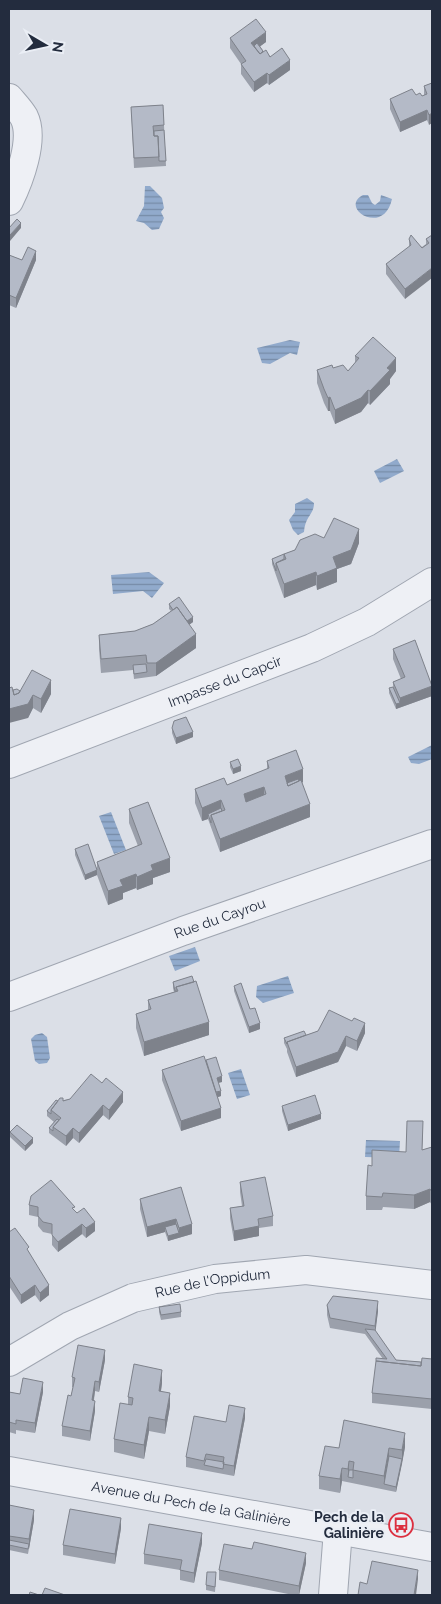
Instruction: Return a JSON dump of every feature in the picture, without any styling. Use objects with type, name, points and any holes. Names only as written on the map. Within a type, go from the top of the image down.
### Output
[{"type":"street","points":[[9,98],[23,116],[28,134],[27,148],[9,201]]},
{"type":"street","name":"Impasse du Capcir","points":[[9,764],[312,648],[367,622],[432,582]]},
{"type":"street","name":"Rue du Cayrou","points":[[9,997],[183,931],[432,844]]},
{"type":"street","name":"Rue de l'Oppidum","points":[[9,1362],[70,1326],[133,1298],[215,1278],[306,1270],[432,1285]]},
{"type":"street","name":"Avenue du Pech de la Galinière","points":[[9,1471],[432,1547]]},
{"type":"street","points":[[333,1595],[338,1530]]},
{"type":"water","points":[[145,186],[150,186],[162,198],[164,208],[161,212],[164,218],[159,229],[152,230],[144,223],[136,221],[144,206]]},
{"type":"water","points":[[363,195],[368,195],[375,205],[380,201],[381,195],[392,199],[387,210],[381,216],[373,218],[359,212],[356,206],[357,200]]},
{"type":"water","points":[[290,340],[300,342],[297,355],[290,353],[270,364],[262,363],[257,348]]},
{"type":"water","points":[[397,459],[404,471],[380,483],[374,471]]},
{"type":"water","points":[[307,498],[314,503],[314,507],[306,522],[304,532],[298,535],[293,530],[289,520],[295,512],[295,504]]},
{"type":"water","points":[[149,572],[164,583],[152,598],[143,591],[113,594],[111,575]]},
{"type":"water","points":[[432,745],[432,759],[419,764],[411,763],[408,757]]},
{"type":"water","points":[[111,812],[126,850],[114,854],[99,816]]},
{"type":"water","points":[[195,947],[200,961],[175,971],[169,956]]},
{"type":"water","points":[[288,976],[294,993],[263,1003],[256,997],[257,986]]},
{"type":"water","points":[[42,1033],[47,1037],[50,1058],[47,1063],[39,1064],[35,1061],[31,1039],[35,1035]]},
{"type":"water","points":[[241,1069],[250,1095],[237,1099],[228,1073]]},
{"type":"water","points":[[366,1140],[400,1141],[399,1158],[365,1157]]},
{"type":"building","points":[[256,19],[266,32],[251,43],[260,54],[266,50],[270,57],[282,48],[290,60],[269,75],[267,73],[254,82],[241,64],[246,61],[230,38]]},
{"type":"building","points":[[257,43],[263,51],[260,54],[254,46]]},
{"type":"building","points":[[432,83],[432,113],[429,115],[427,110],[400,122],[390,99],[412,89],[416,95],[420,93],[422,96],[427,94],[424,86]]},
{"type":"building","points":[[163,105],[164,125],[153,126],[154,136],[158,136],[159,157],[134,158],[131,107]]},
{"type":"building","points":[[164,130],[166,161],[159,161],[158,136],[154,136],[154,131]]},
{"type":"building","points":[[17,219],[21,223],[9,235],[9,228]]},
{"type":"building","points":[[411,235],[422,248],[429,243],[426,239],[432,235],[432,268],[405,289],[386,264],[411,245],[409,239]]},
{"type":"building","points":[[28,247],[36,251],[16,298],[9,295],[9,255],[22,260]]},
{"type":"building","points":[[373,337],[396,358],[387,368],[390,370],[361,398],[335,410],[317,370],[332,365],[333,368],[343,365],[348,371],[359,358],[355,356]]},
{"type":"building","points":[[334,518],[359,529],[351,550],[333,557],[337,568],[317,576],[316,572],[284,584],[276,563],[286,559],[284,554],[295,550],[300,540],[315,534],[324,538]]},
{"type":"building","points":[[284,554],[284,559],[276,563],[276,571],[272,559]]},
{"type":"building","points":[[179,597],[193,617],[187,621],[177,607],[173,610],[169,604]]},
{"type":"building","points":[[177,607],[196,634],[156,663],[147,663],[146,655],[101,659],[99,635],[135,631],[153,624]]},
{"type":"building","points":[[415,640],[432,686],[400,698],[393,682],[405,677],[393,649]]},
{"type":"building","points":[[146,664],[147,672],[134,674],[133,665]]},
{"type":"building","points":[[32,670],[51,680],[41,699],[33,695],[28,704],[9,709],[9,688],[12,687],[14,695],[19,693]]},
{"type":"building","points":[[393,687],[400,703],[396,704],[389,688]]},
{"type":"building","points":[[17,689],[20,691],[19,693],[14,695],[13,690]]},
{"type":"building","points":[[186,717],[193,732],[176,738],[172,728],[174,721]]},
{"type":"building","points":[[296,750],[303,769],[285,776],[288,786],[301,780],[310,804],[220,839],[211,815],[225,810],[221,800],[202,808],[195,789],[224,778],[227,785],[269,768],[267,761]],"holes":[[[264,787],[266,794],[246,802],[244,794]]]},
{"type":"building","points":[[238,759],[241,766],[233,769],[230,762]]},
{"type":"building","points":[[298,779],[299,781],[288,786],[287,783]]},
{"type":"building","points":[[148,802],[170,858],[151,865],[153,870],[137,877],[136,874],[120,880],[123,886],[108,891],[97,862],[142,844],[129,809]]},
{"type":"building","points":[[221,808],[222,811],[211,815],[211,823],[208,814]]},
{"type":"building","points":[[88,844],[97,870],[85,875],[75,849]]},
{"type":"building","points":[[192,976],[194,982],[176,987],[175,991],[173,982]]},
{"type":"building","points":[[196,981],[209,1022],[144,1042],[136,1014],[151,1009],[148,1000],[178,991],[176,987]]},
{"type":"building","points":[[241,983],[250,1009],[255,1008],[260,1023],[249,1027],[234,986]]},
{"type":"building","points":[[329,1010],[352,1021],[354,1018],[365,1023],[357,1041],[346,1036],[338,1052],[296,1067],[287,1042],[318,1031]]},
{"type":"building","points":[[304,1031],[306,1035],[287,1042],[287,1044],[284,1038]]},
{"type":"building","points":[[204,1056],[221,1108],[181,1121],[162,1070]]},
{"type":"building","points":[[216,1057],[222,1076],[217,1078],[221,1091],[216,1092],[206,1060]]},
{"type":"building","points":[[91,1074],[102,1083],[106,1078],[123,1092],[109,1110],[103,1105],[79,1133],[73,1128],[66,1136],[53,1127],[61,1118],[51,1110],[60,1098],[63,1098],[63,1101],[70,1099]]},
{"type":"building","points":[[315,1095],[321,1114],[288,1125],[282,1106]]},
{"type":"building","points":[[56,1100],[58,1101],[51,1110],[51,1114],[47,1111]]},
{"type":"building","points":[[57,1119],[59,1120],[53,1127],[53,1131],[49,1128]]},
{"type":"building","points":[[407,1121],[423,1121],[422,1150],[432,1147],[432,1192],[430,1189],[414,1195],[383,1193],[382,1197],[366,1196],[368,1165],[372,1166],[372,1150],[406,1152]]},
{"type":"building","points":[[17,1125],[33,1138],[25,1146],[10,1132]]},
{"type":"building","points":[[265,1177],[273,1216],[258,1219],[259,1226],[234,1231],[230,1208],[244,1206],[240,1182]]},
{"type":"building","points":[[51,1180],[75,1207],[72,1208],[77,1213],[84,1208],[95,1222],[86,1228],[82,1224],[58,1242],[52,1235],[52,1224],[43,1222],[38,1216],[38,1207],[29,1205],[31,1196]]},
{"type":"building","points":[[181,1187],[192,1224],[179,1228],[176,1219],[147,1227],[140,1199]]},
{"type":"building","points":[[176,1224],[179,1233],[168,1236],[165,1227]]},
{"type":"building","points":[[15,1228],[29,1247],[27,1249],[49,1285],[40,1293],[35,1285],[21,1295],[9,1276],[9,1232]]},
{"type":"building","points":[[333,1296],[378,1301],[375,1326],[330,1318],[327,1305]]},
{"type":"building","points":[[180,1304],[181,1312],[161,1315],[159,1307]]},
{"type":"building","points":[[365,1329],[375,1330],[396,1360],[421,1362],[421,1366],[376,1361],[376,1358],[387,1359]]},
{"type":"building","points":[[78,1345],[105,1350],[99,1382],[95,1381],[92,1400],[95,1401],[90,1431],[62,1426],[68,1395],[71,1396],[75,1378],[72,1377]]},
{"type":"building","points":[[422,1358],[432,1359],[432,1399],[372,1393],[376,1361],[421,1366]]},
{"type":"building","points":[[134,1364],[162,1370],[159,1391],[170,1393],[165,1420],[149,1417],[144,1445],[114,1439],[120,1403],[132,1405],[133,1398],[128,1397]]},
{"type":"building","points":[[23,1378],[43,1382],[35,1423],[16,1420],[16,1424],[9,1422],[9,1392],[20,1394]]},
{"type":"building","points":[[229,1405],[245,1408],[234,1466],[223,1464],[224,1457],[206,1454],[204,1461],[186,1457],[194,1416],[226,1422]]},
{"type":"building","points":[[344,1420],[405,1433],[402,1450],[389,1448],[384,1476],[353,1470],[354,1462],[349,1461],[348,1469],[342,1468],[340,1479],[319,1476],[325,1446],[339,1448]]},
{"type":"building","points":[[389,1456],[402,1459],[396,1487],[384,1484]]},
{"type":"building","points":[[206,1459],[224,1462],[223,1469],[204,1465]]},
{"type":"building","points":[[349,1470],[353,1470],[353,1478],[348,1477]]},
{"type":"building","points":[[9,1505],[34,1510],[29,1539],[9,1536]]},
{"type":"building","points":[[70,1509],[121,1518],[115,1554],[63,1545]]},
{"type":"building","points":[[149,1524],[202,1533],[194,1573],[180,1570],[182,1560],[144,1554]]},
{"type":"building","points":[[9,1540],[29,1544],[28,1549],[9,1545]]},
{"type":"building","points":[[254,1542],[306,1553],[299,1586],[219,1570],[224,1544],[252,1549]]},
{"type":"building","points":[[372,1561],[418,1570],[414,1595],[358,1595],[360,1582],[367,1584]]},
{"type":"building","points":[[207,1572],[216,1572],[215,1587],[206,1585]]},
{"type":"building","points":[[45,1588],[65,1595],[42,1595]]},
{"type":"place","name":"Pech de la Galinière","points":[[401,1525]]}]
